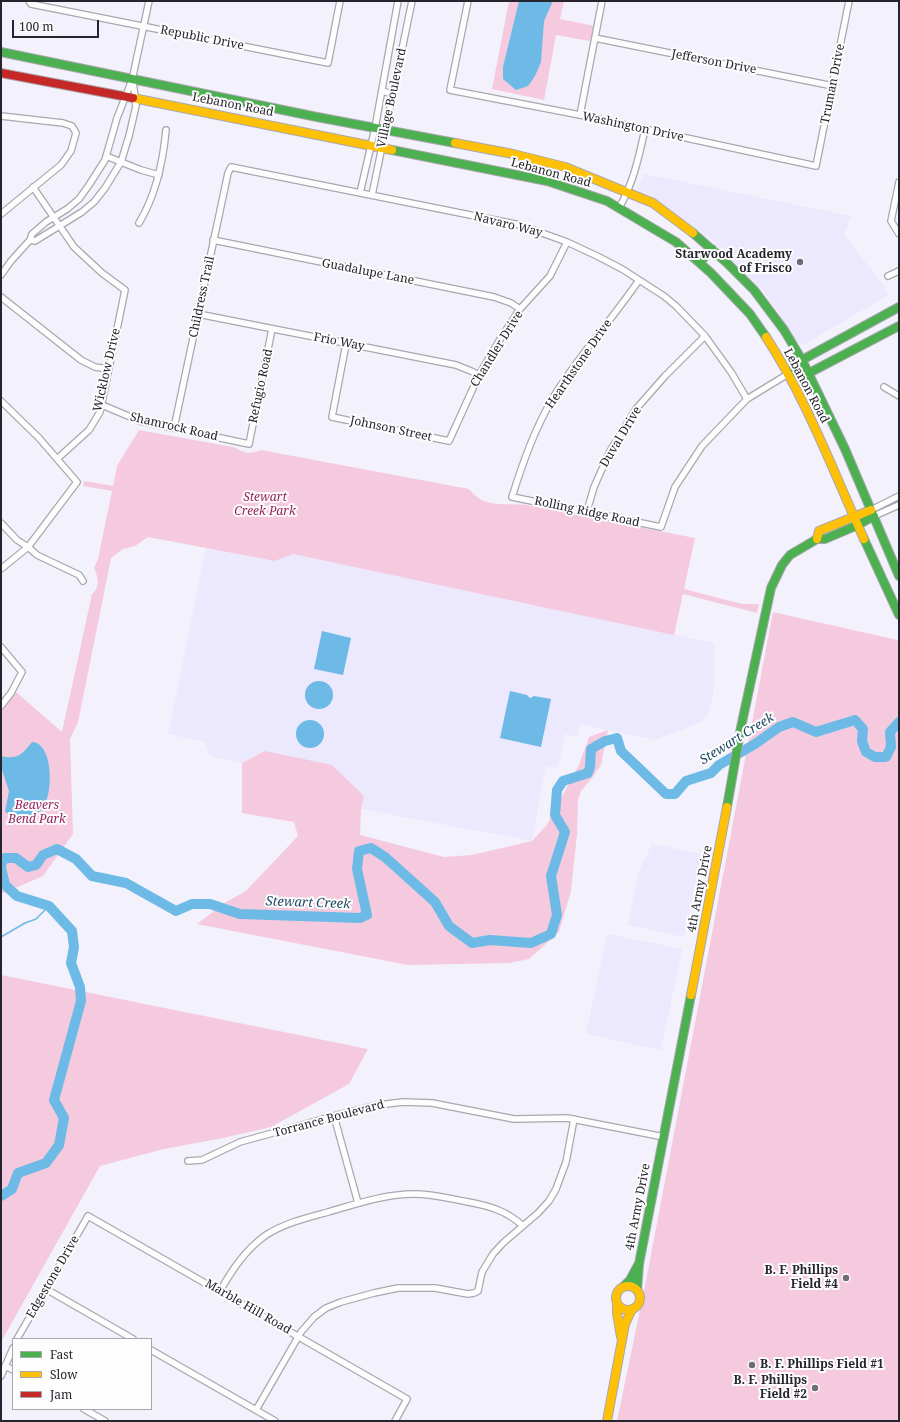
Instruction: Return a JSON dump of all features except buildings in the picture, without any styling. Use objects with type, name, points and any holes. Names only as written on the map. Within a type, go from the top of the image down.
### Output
[{"type":"main road","name":"Lebanon Road","points":[[1,52],[132,80],[513,154],[565,168],[653,203],[679,221],[712,249],[754,290],[784,330],[809,373],[845,449],[899,576]]},
{"type":"main road","name":"Lebanon Road","points":[[1,73],[126,96],[547,181],[577,190],[620,208],[676,242],[700,262],[750,314],[767,338],[813,422],[899,615]]},
{"type":"main road","points":[[700,262],[712,249]]},
{"type":"main road","points":[[788,374],[802,360],[899,307]]},
{"type":"main road","points":[[788,374],[809,373],[899,326]]},
{"type":"main road","name":"4th Army Drive","points":[[607,1421],[626,1321],[632,1309],[640,1302],[640,1294],[638,1290],[639,1264],[723,833],[740,732],[771,588],[782,565],[790,555],[817,539],[819,531],[856,521],[872,513]]},
{"type":"main road","name":"4th Army Drive","points":[[622,1342],[617,1313],[616,1293],[634,1274],[639,1264]]},
{"type":"main road","points":[[624,1286],[634,1286],[638,1290]]},
{"type":"main road","points":[[617,1304],[626,1310],[632,1309]]},
{"type":"street","name":"Republic Drive","points":[[29,1],[31,4],[328,64],[340,1]]},
{"type":"street","points":[[1,275],[11,261],[30,240],[32,234],[79,199],[106,156],[117,118],[132,80],[149,1]]},
{"type":"street","name":"Village Boulevard","points":[[360,193],[375,128],[398,1]]},
{"type":"street","name":"Village Boulevard","points":[[372,195],[412,1]]},
{"type":"street","name":"Washington Drive","points":[[468,1],[450,90],[580,115],[816,166]]},
{"type":"street","points":[[580,115],[602,1]]},
{"type":"street","name":"Truman Drive","points":[[816,166],[849,1]]},
{"type":"street","name":"Jefferson Drive","points":[[595,38],[833,86]]},
{"type":"street","points":[[30,240],[35,241],[82,212],[94,202],[105,188],[121,162],[136,106],[132,80]]},
{"type":"street","points":[[382,92],[394,94]]},
{"type":"street","points":[[1,116],[63,123],[72,126],[76,133],[73,147],[65,160],[51,174],[1,214]]},
{"type":"street","points":[[140,223],[152,199],[159,175],[166,130]]},
{"type":"street","points":[[620,208],[628,193],[637,165],[645,130]]},
{"type":"street","points":[[106,156],[141,170],[159,175]]},
{"type":"street","name":"Navaro Way","points":[[231,167],[520,225],[567,242],[597,256],[639,280],[664,296],[676,306],[704,336],[731,372],[747,399]]},
{"type":"street","name":"Childress Trail","points":[[174,428],[213,240],[228,173],[231,167]]},
{"type":"street","points":[[899,182],[891,221],[899,234]]},
{"type":"street","points":[[33,187],[59,227]]},
{"type":"street","name":"Wicklow Drive","points":[[57,459],[89,430],[102,405],[125,290],[102,273],[74,248],[59,227]]},
{"type":"street","name":"Guadalupe Lane","points":[[213,240],[494,297],[512,303],[520,309]]},
{"type":"street","name":"Chandler Drive","points":[[449,441],[479,375],[520,309],[550,276],[567,242]]},
{"type":"street","points":[[888,276],[899,271]]},
{"type":"street","name":"Hearthstone Drive","points":[[512,497],[524,458],[533,436],[555,395],[589,346],[626,300],[639,280]]},
{"type":"street","points":[[1,297],[81,360],[95,367],[108,369]]},
{"type":"street","name":"Frio Way","points":[[198,314],[456,366],[471,370],[479,375]]},
{"type":"street","name":"Refugio Road","points":[[249,444],[272,329]]},
{"type":"street","name":"Duval Drive","points":[[587,511],[594,487],[610,451],[636,409],[665,376],[704,336]]},
{"type":"street","name":"Johnson Street","points":[[346,344],[332,417],[449,441]]},
{"type":"street","points":[[747,399],[788,374]]},
{"type":"street","points":[[884,388],[899,396]]},
{"type":"street","name":"Rolling Ridge Road","points":[[512,497],[662,527],[675,487],[693,458],[702,446],[747,399]]},
{"type":"street","points":[[1,401],[23,422],[77,482],[28,547],[1,569]]},
{"type":"street","name":"Shamrock Road","points":[[102,405],[130,419],[249,444]]},
{"type":"street","name":"4th Army Drive","points":[[872,513],[899,496]]},
{"type":"street","name":"4th Army Drive","points":[[872,513],[899,505]]},
{"type":"street","points":[[1,523],[17,540],[37,555],[79,575],[83,580]]},
{"type":"street","points":[[1,647],[22,672],[1,706]]},
{"type":"street","name":"Torrance Boulevard","points":[[188,1161],[202,1160],[240,1142],[334,1116],[378,1105],[412,1102],[437,1104],[514,1119],[554,1117],[664,1137]]},
{"type":"street","points":[[334,1116],[358,1203]]},
{"type":"street","points":[[256,1410],[298,1336],[309,1321],[326,1308],[341,1302],[398,1288],[441,1289],[468,1294],[478,1291],[484,1269],[493,1254],[500,1245],[543,1208],[551,1197],[558,1184],[566,1162],[574,1120]]},
{"type":"street","points":[[220,1291],[241,1258],[251,1247],[278,1228],[299,1220],[381,1197],[415,1194],[435,1196],[494,1208],[512,1216],[523,1226]]},
{"type":"street","name":"Marble Hill Road","points":[[88,1216],[407,1399],[395,1421]]},
{"type":"street","name":"Edgestone Drive","points":[[18,1338],[88,1216]]},
{"type":"street","points":[[46,1289],[131,1338]]},
{"type":"street","points":[[1,1376],[12,1350]]},
{"type":"street","points":[[152,1351],[276,1421]]},
{"type":"street","points":[[5,1366],[12,1370]]},
{"type":"street","points":[[86,1410],[104,1421]]},
{"type":"shaded area","name":"Starwood Academy of Frisco","points":[[644,174],[851,216],[844,235],[884,286],[888,295],[803,345],[797,342],[764,291],[710,238],[649,194],[638,190]]},
{"type":"shaded area","points":[[206,548],[275,561],[293,554],[714,643],[714,690],[709,713],[701,722],[655,740],[580,724],[577,737],[565,734],[558,768],[546,766],[532,841],[361,809],[363,795],[265,751],[242,763],[209,756],[205,742],[168,734]]},
{"type":"shaded area","points":[[652,844],[701,854],[684,937],[628,925],[639,871]]},
{"type":"shaded area","points":[[607,934],[682,949],[661,1050],[586,1034]]},
{"type":"green space","points":[[509,1],[564,1],[560,19],[594,26],[590,41],[556,35],[544,100],[492,89]]},
{"type":"green space","name":"Stewart Creek Park","points":[[139,430],[233,447],[247,453],[261,450],[469,489],[475,496],[482,500],[496,504],[527,505],[695,538],[684,589],[742,604],[759,604],[757,613],[683,594],[674,635],[293,554],[275,561],[148,537],[135,546],[123,549],[111,558],[78,722],[70,739],[73,834],[43,876],[4,893],[1,892],[1,713],[16,692],[62,732],[92,594],[98,585],[94,568],[98,559],[112,491],[83,486],[84,481],[113,486],[117,466]]},
{"type":"green space","points":[[773,612],[897,640],[899,644],[899,1421],[617,1421],[646,1281]]},
{"type":"green space","points":[[608,730],[601,765],[581,791],[578,800],[577,834],[571,891],[559,932],[529,959],[509,963],[408,965],[197,924],[226,902],[246,891],[298,836],[294,822],[242,813],[242,763],[265,751],[332,765],[364,796],[361,809],[360,835],[444,857],[472,855],[532,841],[546,826],[579,765],[589,737]]},
{"type":"green space","points":[[1,975],[368,1049],[349,1084],[271,1127],[164,1149],[100,1166],[1,1342]]},
{"type":"water","points":[[519,1],[553,1],[544,21],[541,62],[535,76],[528,86],[516,90],[503,79],[503,67]]},
{"type":"water","points":[[322,631],[351,638],[343,675],[314,669]]},
{"type":"water","points":[[319,681],[325,682],[329,685],[332,689],[332,701],[329,705],[325,708],[319,709],[313,708],[309,705],[306,701],[305,695],[306,689],[309,685],[313,682]]},
{"type":"water","points":[[510,691],[527,695],[530,698],[534,696],[551,699],[541,747],[500,738]]},
{"type":"water","points":[[310,720],[316,721],[320,724],[323,728],[323,740],[320,744],[316,747],[310,748],[304,747],[300,744],[297,740],[296,734],[297,728],[300,724],[304,721]]},
{"type":"water","points":[[32,742],[39,745],[45,751],[48,761],[50,785],[48,796],[44,806],[36,814],[25,817],[9,816],[5,811],[9,791],[1,767],[1,756],[12,757],[19,755]]},
{"type":"waterway","name":"Stewart Creek","points":[[1,864],[5,858],[16,858],[28,867],[36,865],[43,855],[57,849],[76,859],[92,876],[126,883],[176,911],[192,904],[210,904],[240,914],[360,918],[367,915],[357,869],[359,851],[371,848],[385,857],[435,902],[449,926],[472,943],[490,940],[531,943],[551,934],[557,915],[551,876],[565,832],[555,815],[557,790],[563,781],[588,773],[590,767],[591,749],[605,741],[617,738],[621,751],[666,794],[675,794],[686,781],[711,773],[719,765],[755,744],[779,727],[793,722],[816,732],[855,720],[863,729],[862,741],[866,752],[875,757],[886,757],[891,747],[890,732],[899,722]]},
{"type":"waterway","name":"Stewart Creek","points":[[1,867],[5,885],[17,896],[49,906],[72,931],[74,947],[71,963],[80,987],[81,1001],[54,1100],[64,1118],[59,1145],[46,1163],[18,1173],[12,1189],[1,1196]]},
{"type":"waterway","points":[[1,937],[25,923],[36,919],[49,906]]},
{"type":"traffic: fast","points":[[1,52],[317,117],[455,143]]},
{"type":"traffic: fast","points":[[392,150],[547,181],[607,201],[676,242],[711,273],[750,314],[766,337]]},
{"type":"traffic: fast","points":[[693,233],[727,263],[754,290],[784,330],[802,360],[845,449],[899,576]]},
{"type":"traffic: fast","points":[[700,262],[712,249]]},
{"type":"traffic: fast","points":[[788,374],[802,360],[899,307]]},
{"type":"traffic: fast","points":[[788,374],[809,373],[899,326]]},
{"type":"traffic: fast","points":[[727,807],[741,727],[771,588],[782,565],[790,555],[817,539],[825,539],[858,525],[874,516]]},
{"type":"traffic: fast","points":[[864,539],[899,615]]},
{"type":"traffic: fast","points":[[637,1290],[639,1264],[691,995]]},
{"type":"traffic: fast","points":[[624,1286],[630,1280],[638,1265]]},
{"type":"traffic: slow","points":[[133,98],[392,150]]},
{"type":"traffic: slow","points":[[455,143],[513,154],[565,167],[653,203],[693,233]]},
{"type":"traffic: slow","points":[[766,337],[781,361],[807,411],[864,539]]},
{"type":"traffic: slow","points":[[817,539],[819,531],[871,510]]},
{"type":"traffic: slow","points":[[691,995],[727,807]]},
{"type":"traffic: slow","points":[[628,1286],[637,1289],[640,1298],[637,1307],[628,1310],[619,1307],[616,1298],[619,1289],[628,1286]]},
{"type":"traffic: slow","points":[[617,1304],[621,1337]]},
{"type":"traffic: slow","points":[[607,1421],[625,1324],[632,1309]]},
{"type":"traffic: jam","points":[[1,73],[133,98]]},
{"type":"place","name":"Starwood Academy of Frisco","points":[[800,262]]},
{"type":"place","name":"B. F. Phillips Field #4","points":[[846,1278]]},
{"type":"place","name":"B. F. Phillips Field #1","points":[[752,1365]]},
{"type":"place","name":"B. F. Phillips Field #2","points":[[815,1388]]},
{"type":"park label","name":"Beavers Bend Park","points":[[37,813]]}]
